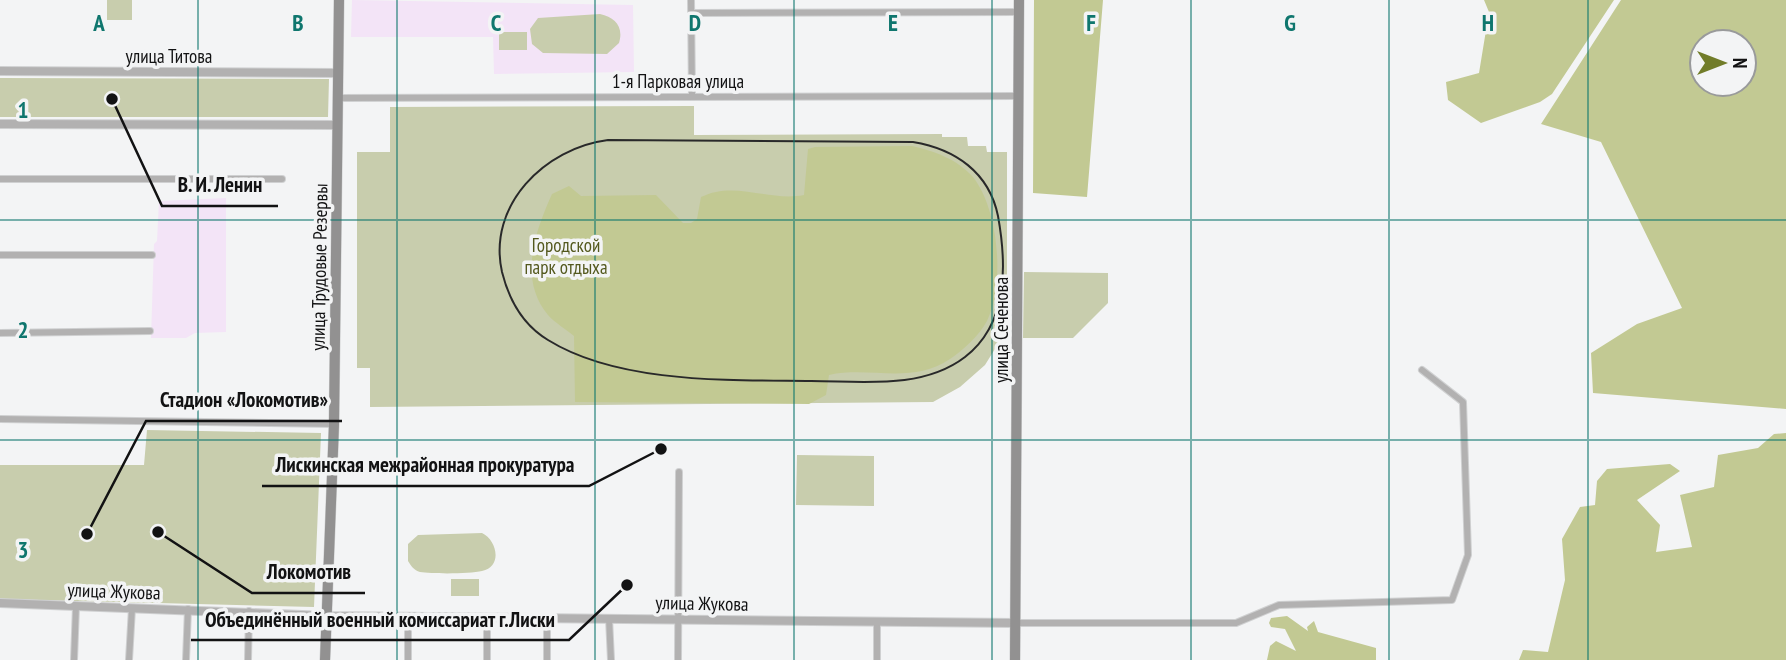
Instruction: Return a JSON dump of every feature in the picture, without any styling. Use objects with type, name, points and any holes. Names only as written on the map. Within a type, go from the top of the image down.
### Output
[{"type":"main road","name":"улица Трудовые Резервы","points":[[325,660],[334,424],[339,0]]},
{"type":"main road","name":"улица Сеченова","points":[[1015,660],[1019,0]]},
{"type":"street","points":[[691,0],[691,97]]},
{"type":"street","points":[[691,13],[1019,12]]},
{"type":"street","name":"улица Титова","points":[[0,71],[338,73]]},
{"type":"street","name":"1-я Парковая улица","points":[[338,98],[1019,96]]},
{"type":"street","points":[[0,124],[338,125]]},
{"type":"street","points":[[0,179],[282,179]]},
{"type":"street","points":[[0,256],[152,255]]},
{"type":"street","points":[[0,333],[149,331]]},
{"type":"street","name":"улица Жукова","points":[[0,603],[326,616],[1016,624],[1236,623],[1279,605],[1452,600],[1468,555],[1463,402],[1422,370]]},
{"type":"street","points":[[0,419],[334,424]]},
{"type":"street","points":[[678,660],[679,472]]},
{"type":"street","points":[[74,660],[76,606]]},
{"type":"street","points":[[129,660],[132,608]]},
{"type":"street","points":[[186,660],[188,610]]},
{"type":"street","points":[[248,660],[249,611]]},
{"type":"street","points":[[408,616],[408,660]]},
{"type":"street","points":[[487,617],[487,660]]},
{"type":"street","points":[[547,617],[547,660]]},
{"type":"street","points":[[609,618],[611,660]]},
{"type":"street","points":[[877,621],[877,660]]},
{"type":"shaded area","points":[[352,0],[633,5],[634,72],[494,74],[493,37],[351,37]]},
{"type":"shaded area","points":[[226,198],[226,332],[195,333],[186,338],[151,338],[154,244],[157,241],[159,201]]},
{"type":"green space","points":[[107,0],[132,0],[132,20],[107,20]]},
{"type":"green space","points":[[1034,0],[1103,0],[1087,197],[1033,193]]},
{"type":"green space","points":[[1484,0],[1614,0],[1552,94],[1540,102],[1481,123],[1448,100],[1446,82],[1479,73],[1489,12]]},
{"type":"green space","points":[[1621,0],[1786,0],[1786,409],[1593,393],[1591,353],[1637,324],[1682,308],[1601,142],[1541,124]]},
{"type":"green space","points":[[600,14],[614,20],[620,32],[619,43],[607,54],[543,53],[532,44],[530,29],[538,18]]},
{"type":"green space","points":[[499,32],[527,32],[527,50],[499,50]]},
{"type":"green space","points":[[0,78],[329,79],[328,117],[0,117]]},
{"type":"green space","name":"Городской парк отдыха","points":[[694,106],[694,135],[942,134],[942,137],[967,137],[968,146],[986,146],[987,152],[1007,152],[1007,315],[998,344],[985,365],[960,387],[933,402],[370,407],[370,368],[357,368],[357,152],[390,152],[390,107]]},
{"type":"green space","points":[[912,146],[945,157],[967,171],[982,191],[994,227],[997,268],[993,306],[980,332],[950,359],[936,367],[906,373],[829,375],[826,395],[809,404],[575,402],[574,336],[548,315],[539,301],[532,271],[535,239],[552,194],[569,186],[581,196],[656,195],[683,223],[691,223],[697,219],[701,197],[714,192],[804,195],[808,149]]},
{"type":"green space","points":[[1024,272],[1108,273],[1108,303],[1073,338],[1023,338]]},
{"type":"green space","points":[[147,430],[321,433],[314,607],[0,599],[0,465],[144,465]]},
{"type":"green space","points":[[1786,433],[1786,660],[1519,660],[1523,650],[1548,652],[1565,580],[1562,539],[1580,507],[1595,505],[1597,481],[1607,469],[1670,464],[1680,471],[1637,500],[1660,525],[1656,552],[1692,547],[1680,495],[1714,487],[1718,455],[1758,448],[1774,434]]},
{"type":"green space","points":[[797,455],[874,456],[874,506],[796,505]]},
{"type":"green space","points":[[482,533],[491,541],[496,553],[489,569],[469,573],[426,573],[416,570],[408,561],[408,544],[418,535]]},
{"type":"green space","points":[[451,579],[479,579],[479,596],[451,596]]},
{"type":"green space","points":[[1287,616],[1308,631],[1307,627],[1314,621],[1318,632],[1376,648],[1376,660],[1267,660],[1270,646],[1276,641],[1296,651],[1285,629],[1271,627],[1269,623],[1271,618]]},
{"type":"railway","points":[[608,140],[913,142],[943,150],[968,165],[978,175],[987,187],[998,216],[1003,274],[997,311],[990,328],[979,344],[948,368],[930,375],[891,381],[676,377],[608,365],[576,354],[539,334],[518,311],[502,272],[500,247],[503,224],[512,203],[526,184],[543,168],[585,145],[608,140]]},
{"type":"place","name":"В. И. Ленин","points":[[112,99]]},
{"type":"place","name":"Лискинская межрайонная прокуратура","points":[[661,449]]},
{"type":"place","name":"Локомотив","points":[[158,532]]},
{"type":"place","name":"Стадион «Локомотив»","points":[[87,534]]},
{"type":"place","name":"Объединённый военный комиссариат г.Лиски","points":[[627,585]]}]
